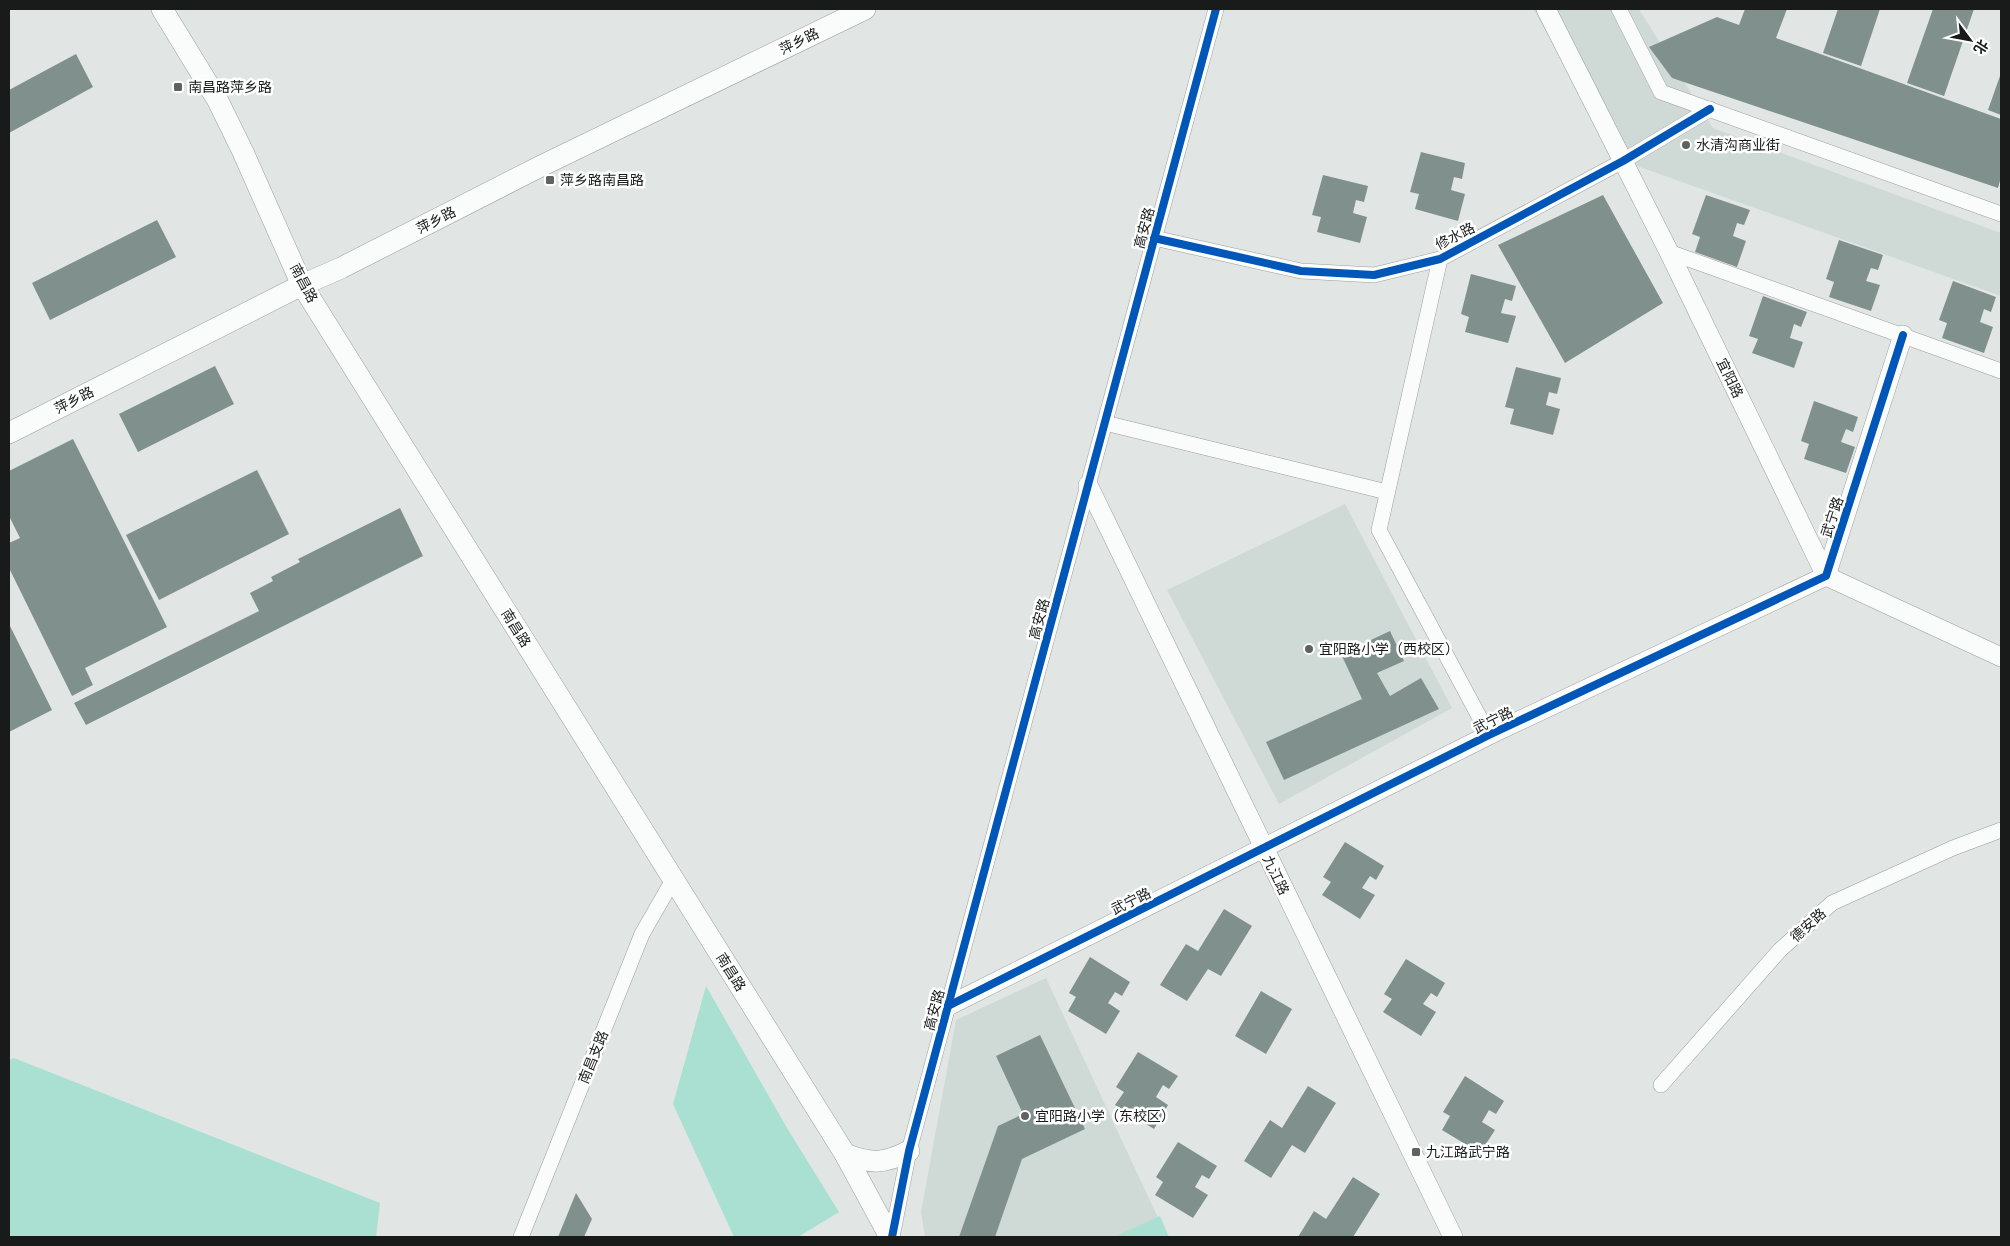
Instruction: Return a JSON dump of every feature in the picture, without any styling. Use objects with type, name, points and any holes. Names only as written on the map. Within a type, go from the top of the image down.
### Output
[{"type":"main road","name":"南昌路","points":[[162,9],[217,100],[243,152],[302,285],[845,1154],[891,1237]]},
{"type":"main road","name":"萍乡路","points":[[9,433],[302,285],[341,268],[839,15],[865,9]]},
{"type":"main road","points":[[845,1154],[862,1161],[878,1162],[894,1159],[909,1151]]},
{"type":"street","name":"高安路","points":[[891,1237],[909,1151],[1216,9]]},
{"type":"street","name":"宜阳路","points":[[1546,9],[1669,252],[1826,576]]},
{"type":"street","points":[[1619,9],[1661,92],[2001,214]]},
{"type":"street","name":"修水路","points":[[1154,238],[1301,271],[1374,275],[1440,259],[1623,162],[1710,109]]},
{"type":"street","points":[[1669,252],[2001,371]]},
{"type":"street","points":[[1440,259],[1379,530],[1489,735]]},
{"type":"street","name":"武宁路","points":[[948,1006],[1489,735],[1826,576],[1902,335]]},
{"type":"street","points":[[1105,423],[1387,492]]},
{"type":"street","name":"九江路","points":[[1088,485],[1263,849],[1453,1237]]},
{"type":"street","points":[[1826,576],[2001,657]]},
{"type":"street","name":"德安路","points":[[1661,1085],[1780,950],[1832,903],[1953,848],[2001,830]]},
{"type":"street","name":"南昌支路","points":[[521,1237],[642,934],[673,880]]},
{"type":"shaded area","name":"水清沟商业街","points":[[1533,9],[1639,9],[1713,128],[2001,233],[2001,296],[1623,161]]},
{"type":"shaded area","name":"宜阳路小学（西校区）","points":[[1345,504],[1452,708],[1279,804],[1167,590]]},
{"type":"shaded area","name":"宜阳路小学（东校区）","points":[[1046,978],[1167,1237],[925,1237],[921,1212],[956,1020]]},
{"type":"green space","points":[[706,986],[787,1128],[839,1212],[798,1237],[734,1237],[673,1104]]},
{"type":"green space","points":[[14,1058],[380,1203],[376,1237],[9,1237],[9,1060]]},
{"type":"green space","points":[[1160,1216],[1169,1237],[1114,1237]]},
{"type":"building","points":[[1745,9],[1787,9],[1776,38],[2001,119],[2001,177],[1998,188],[1672,78],[1649,47],[1717,17],[1739,25]]},
{"type":"building","points":[[1838,9],[1880,9],[1861,66],[1823,53]]},
{"type":"building","points":[[1933,9],[1974,9],[1944,96],[1907,83]]},
{"type":"building","points":[[76,54],[93,87],[9,133],[9,90]]},
{"type":"building","points":[[2001,73],[2001,115],[1988,110]]},
{"type":"building","points":[[1421,152],[1465,163],[1462,179],[1454,177],[1451,190],[1465,194],[1458,221],[1415,209],[1419,194],[1410,192]]},
{"type":"building","points":[[1323,175],[1368,186],[1364,202],[1356,200],[1353,213],[1367,217],[1360,243],[1317,232],[1321,217],[1312,215]]},
{"type":"building","points":[[1603,195],[1663,303],[1565,363],[1498,245]]},
{"type":"building","points":[[1706,195],[1750,210],[1744,225],[1737,223],[1733,236],[1746,241],[1737,267],[1695,252],[1700,237],[1692,234]]},
{"type":"building","points":[[157,220],[176,257],[50,320],[32,283]]},
{"type":"building","points":[[1839,240],[1883,255],[1878,270],[1871,268],[1866,281],[1880,285],[1871,311],[1829,297],[1834,282],[1826,279]]},
{"type":"building","points":[[1471,274],[1516,286],[1512,301],[1505,299],[1501,313],[1516,316],[1508,343],[1465,332],[1469,317],[1461,314]]},
{"type":"building","points":[[1953,281],[1996,297],[1991,312],[1984,309],[1980,322],[1993,327],[1984,353],[1942,338],[1947,323],[1939,320]]},
{"type":"building","points":[[1763,296],[1807,312],[1801,327],[1794,324],[1790,338],[1803,342],[1794,368],[1752,353],[1758,339],[1749,336]]},
{"type":"building","points":[[215,366],[234,404],[138,452],[119,414]]},
{"type":"building","points":[[1516,367],[1561,378],[1557,394],[1549,392],[1546,405],[1560,409],[1553,435],[1510,424],[1514,409],[1505,407]]},
{"type":"building","points":[[1814,401],[1858,417],[1853,432],[1846,429],[1841,442],[1855,447],[1846,473],[1804,459],[1809,444],[1801,441]]},
{"type":"building","points":[[73,439],[167,627],[85,668],[93,685],[72,696],[9,568],[9,543],[20,538],[9,516],[9,471]]},
{"type":"building","points":[[257,470],[289,534],[159,600],[126,535]]},
{"type":"building","points":[[400,508],[423,556],[86,725],[74,703],[259,611],[250,593],[273,581],[271,577],[300,562],[298,559]]},
{"type":"building","points":[[9,624],[52,710],[9,732]]},
{"type":"building","points":[[1390,631],[1404,661],[1377,673],[1390,696],[1421,678],[1439,709],[1284,780],[1266,742],[1362,699],[1341,654]]},
{"type":"building","points":[[1345,842],[1384,866],[1376,880],[1370,876],[1362,888],[1375,895],[1360,919],[1322,895],[1331,882],[1323,877]]},
{"type":"building","points":[[1224,909],[1252,926],[1221,976],[1208,969],[1187,1001],[1160,985],[1186,944],[1198,951]]},
{"type":"building","points":[[1090,957],[1130,982],[1122,996],[1115,992],[1108,1003],[1120,1011],[1106,1034],[1068,1011],[1076,997],[1069,993]]},
{"type":"building","points":[[1406,959],[1445,983],[1437,997],[1431,993],[1423,1004],[1436,1012],[1421,1036],[1383,1012],[1392,999],[1384,994]]},
{"type":"building","points":[[1261,991],[1292,1009],[1266,1054],[1235,1036]]},
{"type":"building","name":"宜阳路小学（东校区）","points":[[1040,1035],[1085,1129],[1022,1159],[995,1237],[959,1237],[998,1126],[1023,1114],[996,1056]]},
{"type":"building","points":[[1138,1052],[1178,1076],[1169,1089],[1163,1085],[1156,1097],[1168,1105],[1154,1129],[1115,1105],[1124,1092],[1116,1087]]},
{"type":"building","points":[[1465,1076],[1504,1101],[1496,1114],[1489,1110],[1482,1122],[1495,1130],[1480,1153],[1442,1130],[1450,1116],[1443,1112]]},
{"type":"building","points":[[1308,1086],[1336,1103],[1305,1153],[1292,1145],[1271,1178],[1244,1161],[1270,1120],[1282,1128]]},
{"type":"building","points":[[1178,1142],[1217,1166],[1209,1179],[1202,1175],[1195,1187],[1208,1195],[1193,1218],[1155,1195],[1163,1182],[1156,1177]]},
{"type":"building","points":[[1353,1177],[1380,1194],[1353,1237],[1298,1237],[1314,1211],[1326,1219]]},
{"type":"building","points":[[576,1193],[592,1219],[584,1237],[558,1237]]},
{"type":"cycle path","points":[[892,1237],[909,1151],[1216,9]]},
{"type":"cycle path","points":[[1154,238],[1301,271],[1374,275],[1440,259],[1623,161],[1710,109]]},
{"type":"cycle path","points":[[948,1006],[1489,735],[1826,576],[1903,335]]},
{"type":"place","name":"南昌路萍乡路","points":[[178,87]]},
{"type":"place","name":"水清沟商业街","points":[[1686,145]]},
{"type":"place","name":"萍乡路南昌路","points":[[550,180]]},
{"type":"place","name":"宜阳路小学（西校区）","points":[[1309,649]]},
{"type":"place","name":"宜阳路小学（东校区）","points":[[1025,1116]]},
{"type":"place","name":"九江路武宁路","points":[[1416,1152]]}]
